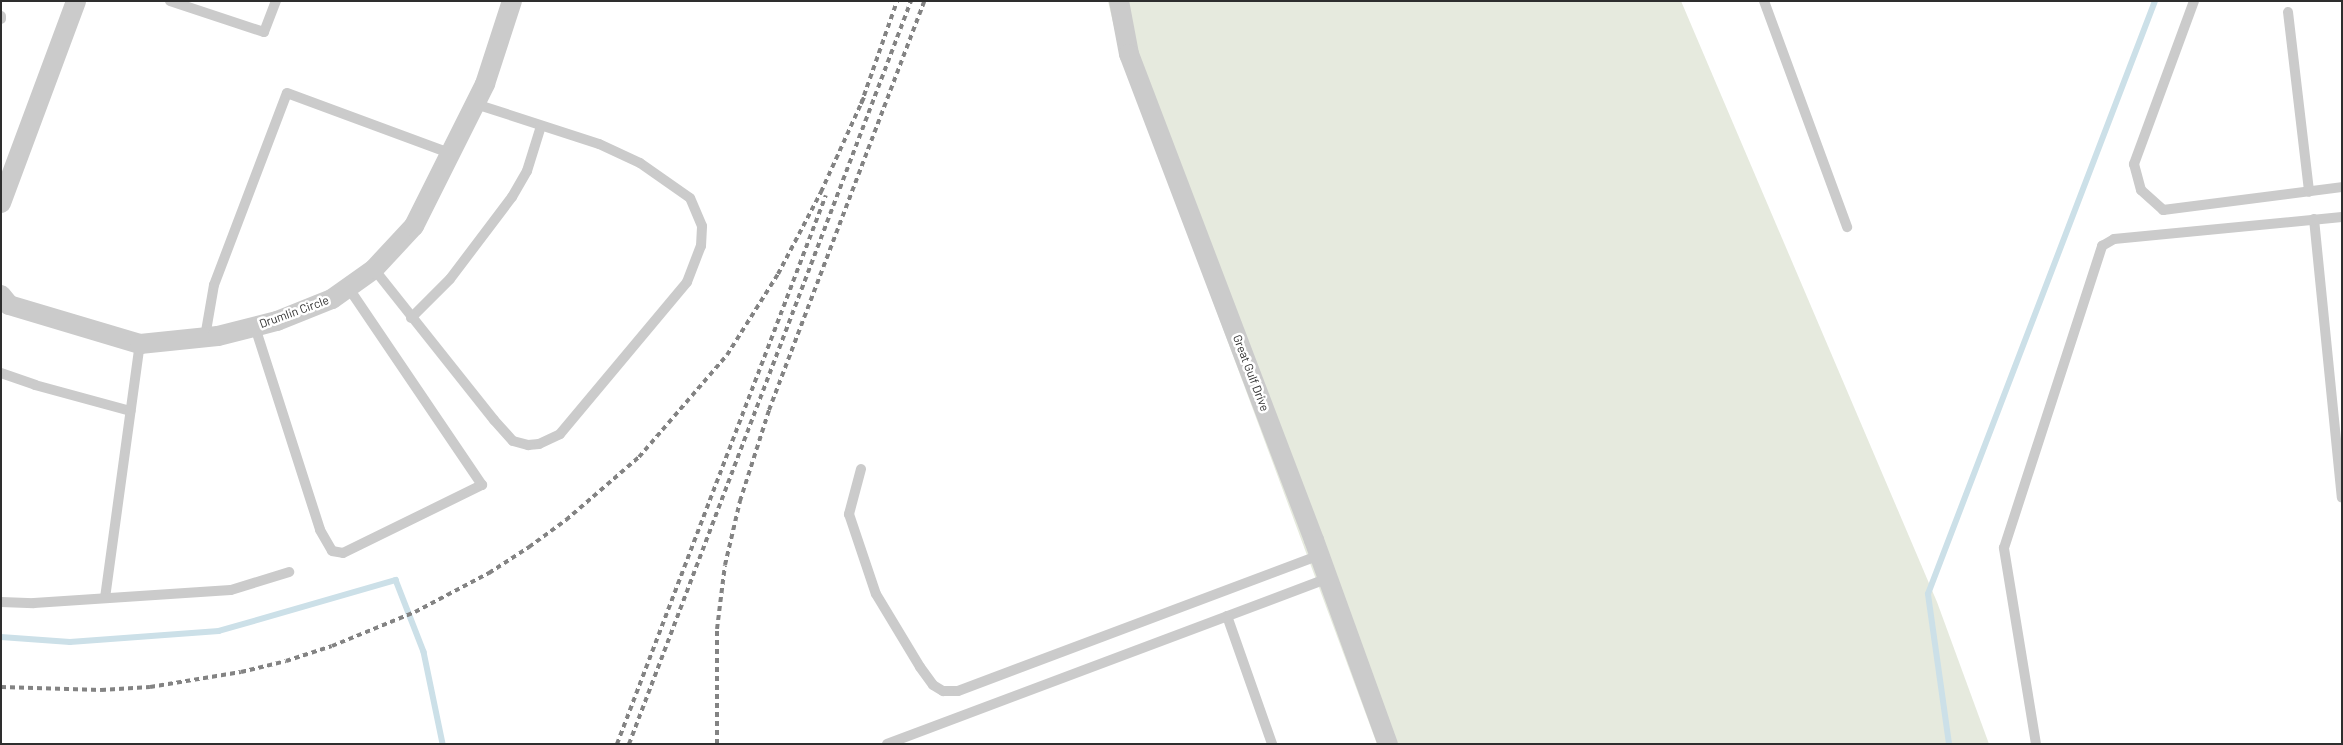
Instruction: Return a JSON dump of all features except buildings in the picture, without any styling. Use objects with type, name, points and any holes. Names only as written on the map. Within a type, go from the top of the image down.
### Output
[{"type":"street","points":[[1,203],[76,1]]},
{"type":"street","name":"Drumlin Circle","points":[[1,295],[9,305],[140,344],[205,337],[255,327],[332,299],[374,269],[414,226],[476,104],[512,1]]},
{"type":"street","name":"Great Gulf Drive","points":[[1119,1],[1129,54],[1320,555],[1388,744]]},
{"type":"lane","points":[[170,1],[264,32],[276,1]]},
{"type":"lane","points":[[1764,1],[1846,227]]},
{"type":"lane","points":[[2194,1],[2134,164],[2141,190],[2162,210],[2342,187]]},
{"type":"lane","points":[[2288,12],[2309,192]]},
{"type":"lane","points":[[205,337],[214,285],[288,93],[452,154]]},
{"type":"lane","points":[[374,269],[411,318],[513,441],[539,444],[560,434],[687,282],[700,246],[702,226],[690,198],[640,163],[599,144],[476,104]]},
{"type":"lane","points":[[411,318],[450,279],[488,232],[526,170],[541,126]]},
{"type":"lane","points":[[2036,744],[2004,548],[2102,246],[2114,239],[2342,217]]},
{"type":"lane","points":[[2314,219],[2342,498]]},
{"type":"lane","points":[[255,327],[320,530],[332,551],[343,553],[482,484],[348,287]]},
{"type":"lane","points":[[105,598],[140,344]]},
{"type":"lane","points":[[1,373],[35,386],[130,411]]},
{"type":"lane","points":[[861,469],[849,514],[876,594],[920,667],[933,685],[943,691],[958,691],[1320,555]]},
{"type":"lane","points":[[1,602],[231,590],[289,572]]},
{"type":"lane","points":[[887,744],[1328,578]]},
{"type":"lane","points":[[1227,616],[1272,744]]},
{"type":"shaded area","points":[[1108,1],[1681,1],[1937,602],[1989,744],[1377,744],[1119,48]]},
{"type":"waterway","points":[[1949,744],[1928,594],[2155,1]]},
{"type":"waterway","points":[[1,637],[70,642],[219,631],[396,580],[424,652],[443,744]]},
{"type":"railway","points":[[861,104],[897,1]]},
{"type":"railway","points":[[629,744],[911,1]]},
{"type":"railway","points":[[717,744],[717,629],[725,565],[740,501],[769,410],[924,1]]},
{"type":"railway","points":[[1,687],[101,690],[150,687],[241,672],[286,661],[332,646],[415,612],[489,573],[529,547],[566,520],[639,457],[727,355],[778,274],[821,192],[864,97]]},
{"type":"railway","points":[[617,744],[826,195]]}]
